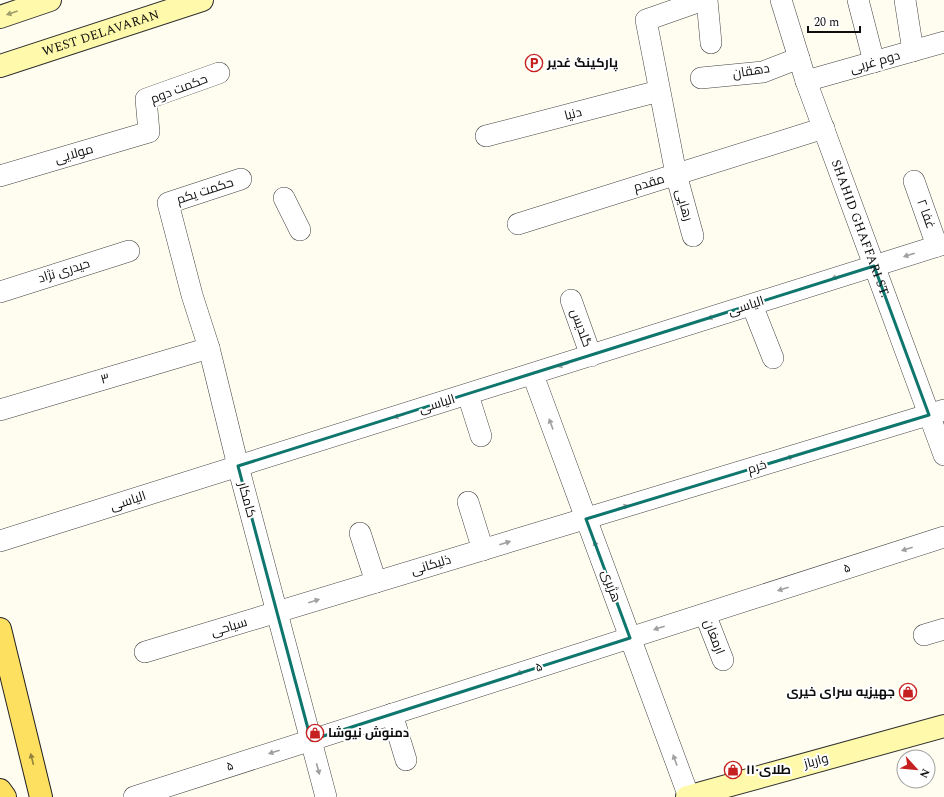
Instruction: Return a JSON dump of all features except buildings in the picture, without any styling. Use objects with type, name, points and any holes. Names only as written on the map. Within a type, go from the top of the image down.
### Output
[{"type":"main road","points":[[0,17],[50,0]]},
{"type":"main road","name":"WEST DELAVARAN","points":[[0,66],[202,0]]},
{"type":"main road","points":[[0,629],[41,797]]},
{"type":"main road","name":"وارباز","points":[[688,797],[944,726]]},
{"type":"main road","points":[[0,790],[5,797]]},
{"type":"street","name":"مقدم","points":[[518,224],[676,174],[646,20],[703,0]]},
{"type":"street","points":[[707,0],[711,43]]},
{"type":"street","name":"SHAHID GHAFFARI ST.","points":[[781,0],[806,81],[874,266],[937,413],[944,455]]},
{"type":"street","points":[[858,0],[874,62]]},
{"type":"street","points":[[905,0],[913,51]]},
{"type":"street","name":"دوم غربی","points":[[806,81],[944,42]]},
{"type":"street","name":"دهقان","points":[[701,78],[763,72],[799,58]]},
{"type":"street","name":"حکمت دوم","points":[[149,132],[146,99],[219,73]]},
{"type":"street","name":"دنیا","points":[[486,136],[660,91]]},
{"type":"street","points":[[676,174],[824,128]]},
{"type":"street","name":"مولایی","points":[[0,176],[149,132]]},
{"type":"street","name":"رهایی","points":[[676,174],[693,236]]},
{"type":"street","name":"حکمت یکم","points":[[168,203],[241,179]]},
{"type":"street","name":"غفا ۲","points":[[914,181],[941,245]]},
{"type":"street","points":[[284,198],[300,230]]},
{"type":"street","name":"کامکار","points":[[168,203],[192,295],[209,348],[238,466],[326,797]]},
{"type":"street","name":"الیاسی","points":[[0,541],[533,375],[941,245]]},
{"type":"street","name":"حیدری نژاد","points":[[0,292],[129,251]]},
{"type":"street","name":"گلدیس","points":[[571,300],[591,356]]},
{"type":"street","points":[[752,305],[773,358]]},
{"type":"street","name":"۳","points":[[0,410],[209,348]]},
{"type":"street","name":"هژبری","points":[[533,375],[688,797]]},
{"type":"street","points":[[468,395],[481,436]]},
{"type":"street","name":"خرم","points":[[586,519],[937,413]]},
{"type":"street","points":[[468,502],[483,550]]},
{"type":"street","name":"ذلیکانی","points":[[277,612],[586,519]]},
{"type":"street","points":[[360,533],[376,582]]},
{"type":"street","name":"۵","points":[[134,797],[944,537]]},
{"type":"street","name":"سیاحی","points":[[145,652],[277,612]]},
{"type":"street","name":"ارمغان","points":[[705,614],[723,660]]},
{"type":"street","points":[[924,635],[944,629]]},
{"type":"street","points":[[392,714],[406,760]]},
{"type":"highlighted area","points":[[874,266],[929,415],[586,519],[630,638],[311,740],[238,466]]},
{"type":"place","name":"پارکینگ غدیر","points":[[534,63]]},
{"type":"place","name":"جهیزیه سرای خیری","points":[[908,692]]},
{"type":"place","name":"دمنوش نیوشا","points":[[315,733]]},
{"type":"place","name":"طلای۱۱۰","points":[[733,770]]}]
